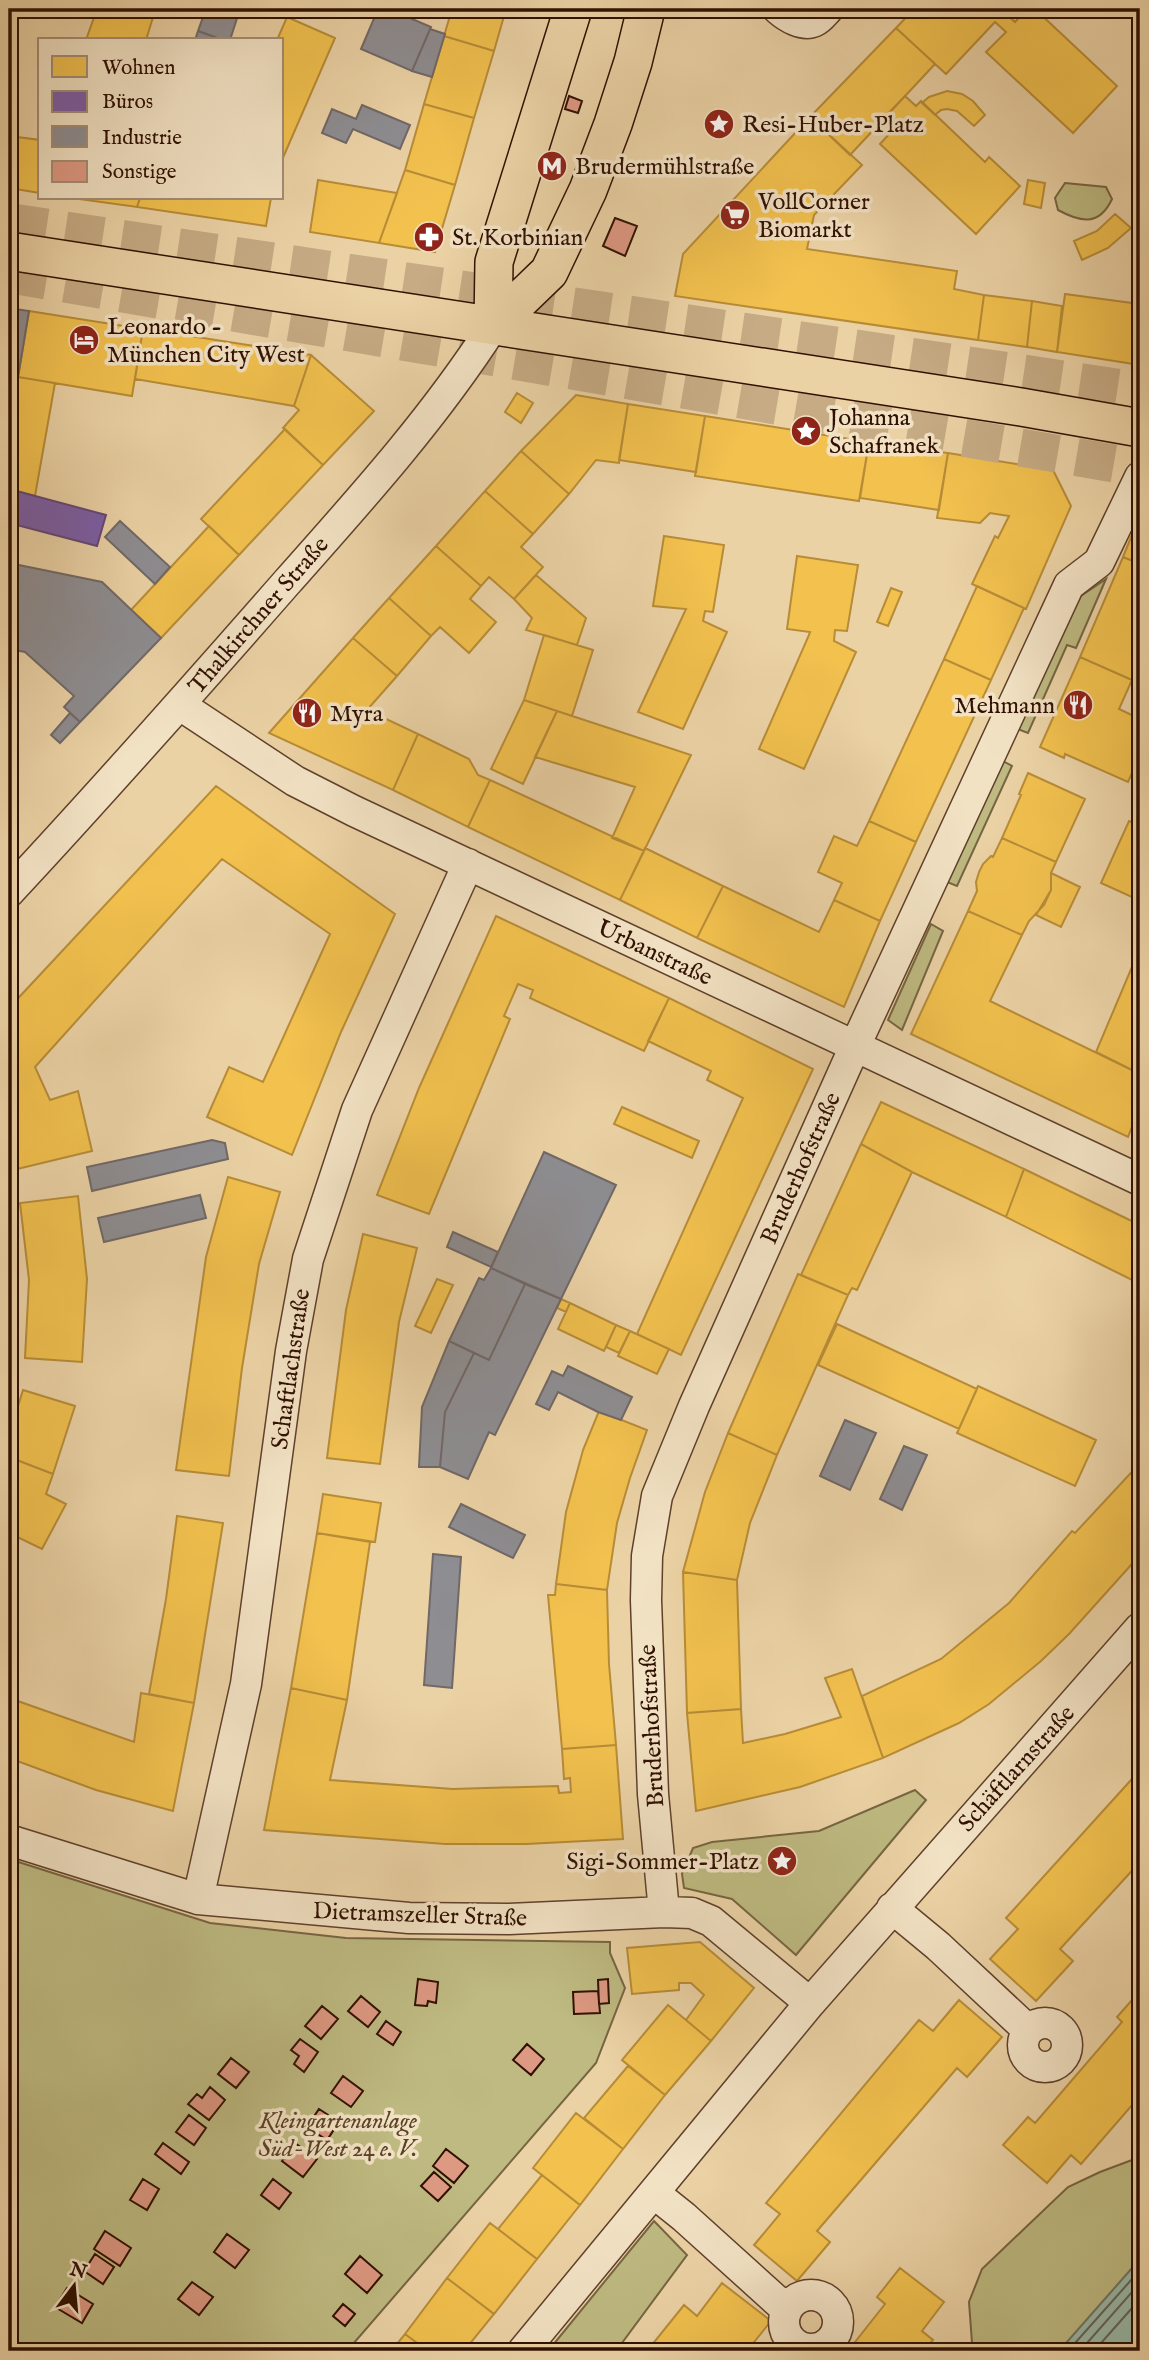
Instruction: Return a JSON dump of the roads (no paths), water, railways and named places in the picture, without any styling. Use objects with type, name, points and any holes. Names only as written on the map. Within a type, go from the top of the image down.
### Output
[{"type":"main road","points":[[493,326],[494,262],[573,9]]},
{"type":"main road","name":"Thalkirchner Straße","points":[[493,326],[549,272],[555,260],[588,190],[613,124],[634,62],[646,9]]},
{"type":"main road","points":[[9,251],[426,313],[493,326],[1021,407],[1140,428]]},
{"type":"street","points":[[778,9],[785,16],[804,23],[816,21],[828,9]]},
{"type":"street","name":"Thalkirchner Straße","points":[[9,892],[180,705],[400,450],[467,367],[493,326]]},
{"type":"street","name":"Bruderhofstraße","points":[[664,1912],[653,1794],[646,1600],[647,1556],[657,1496],[694,1406],[855,1045],[1069,585],[1099,562],[1140,477]]},
{"type":"street","name":"Urbanstraße","points":[[180,705],[295,781],[1140,1180]]},
{"type":"street","name":"Schaftlachstraße","points":[[198,1899],[246,1684],[290,1351],[308,1259],[358,1110],[468,864]]},
{"type":"street","name":"Schäftlarnstraße","points":[[523,2351],[810,2003],[1140,1628]]},
{"type":"street","name":"Dietramszeller Straße","points":[[9,1840],[198,1899],[409,1918],[509,1919],[692,1913],[711,1921],[810,2003]]},
{"type":"street","points":[[892,1908],[929,1938],[1028,2030]]},
{"type":"street","points":[[654,2193],[787,2310]]},
{"type":"water","points":[[1140,2259],[1140,2351],[1059,2351]]},
{"type":"tunnel","points":[[9,222],[1140,391]]},
{"type":"tunnel","points":[[9,274],[1140,468]]},
{"type":"place","name":"Resi-Huber-Platz","points":[[719,124]]},
{"type":"place","name":"Brudermühlstraße","points":[[552,166]]},
{"type":"place","name":"VollCorner Biomarkt","points":[[735,215]]},
{"type":"place","name":"St. Korbinian","points":[[429,237]]},
{"type":"place","name":"Leonardo - München City West","points":[[84,340]]},
{"type":"place","name":"Johanna Schafranek","points":[[806,431]]},
{"type":"place","name":"Mehmann","points":[[1078,705]]},
{"type":"place","name":"Myra","points":[[307,713]]},
{"type":"place","name":"Sigi-Sommer-Platz","points":[[782,1861]]},
{"type":"park label","name":"Kleingartenanlage Süd-West 24 e. V.","points":[[338,2134]]}]
